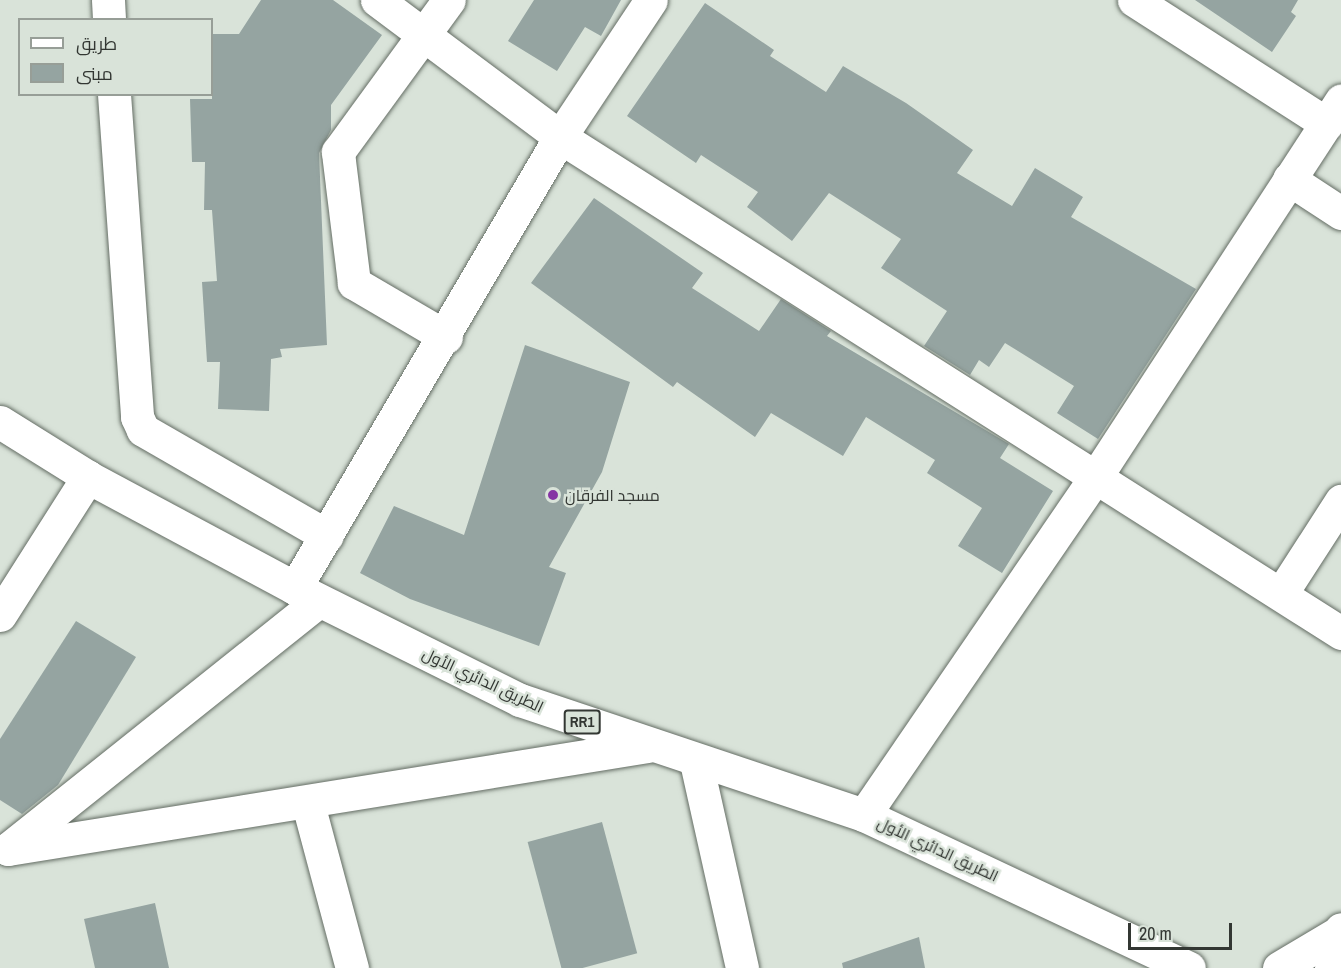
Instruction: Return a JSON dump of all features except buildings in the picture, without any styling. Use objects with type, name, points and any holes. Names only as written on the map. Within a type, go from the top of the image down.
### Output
[{"type":"street","points":[[108,0],[109,18]]},
{"type":"street","points":[[376,0],[560,138],[1097,475],[1341,633]]},
{"type":"street","points":[[446,337],[358,289],[338,159],[339,143],[449,0]]},
{"type":"street","points":[[4,852],[307,595],[327,536],[446,337],[560,138],[651,0]]},
{"type":"street","points":[[864,815],[1097,475],[1334,112],[1134,0]]},
{"type":"street","points":[[114,96],[137,417],[143,430],[327,536]]},
{"type":"street","points":[[1289,179],[1341,213]]},
{"type":"street","name":"الطريق الدائري الأول","points":[[0,422],[88,477],[307,595],[520,700],[648,746],[864,815],[1143,955],[1189,968]]},
{"type":"street","points":[[0,615],[88,477]]},
{"type":"street","points":[[1281,594],[1341,501]]},
{"type":"street","points":[[4,852],[308,804],[648,746]]},
{"type":"street","points":[[696,762],[742,968]]},
{"type":"street","points":[[308,804],[352,968]]},
{"type":"street","points":[[1279,968],[1340,931]]},
{"type":"street","points":[[1331,968],[1340,931]]},
{"type":"place","name":"مسجد الفرقان","points":[[553,495]]}]
